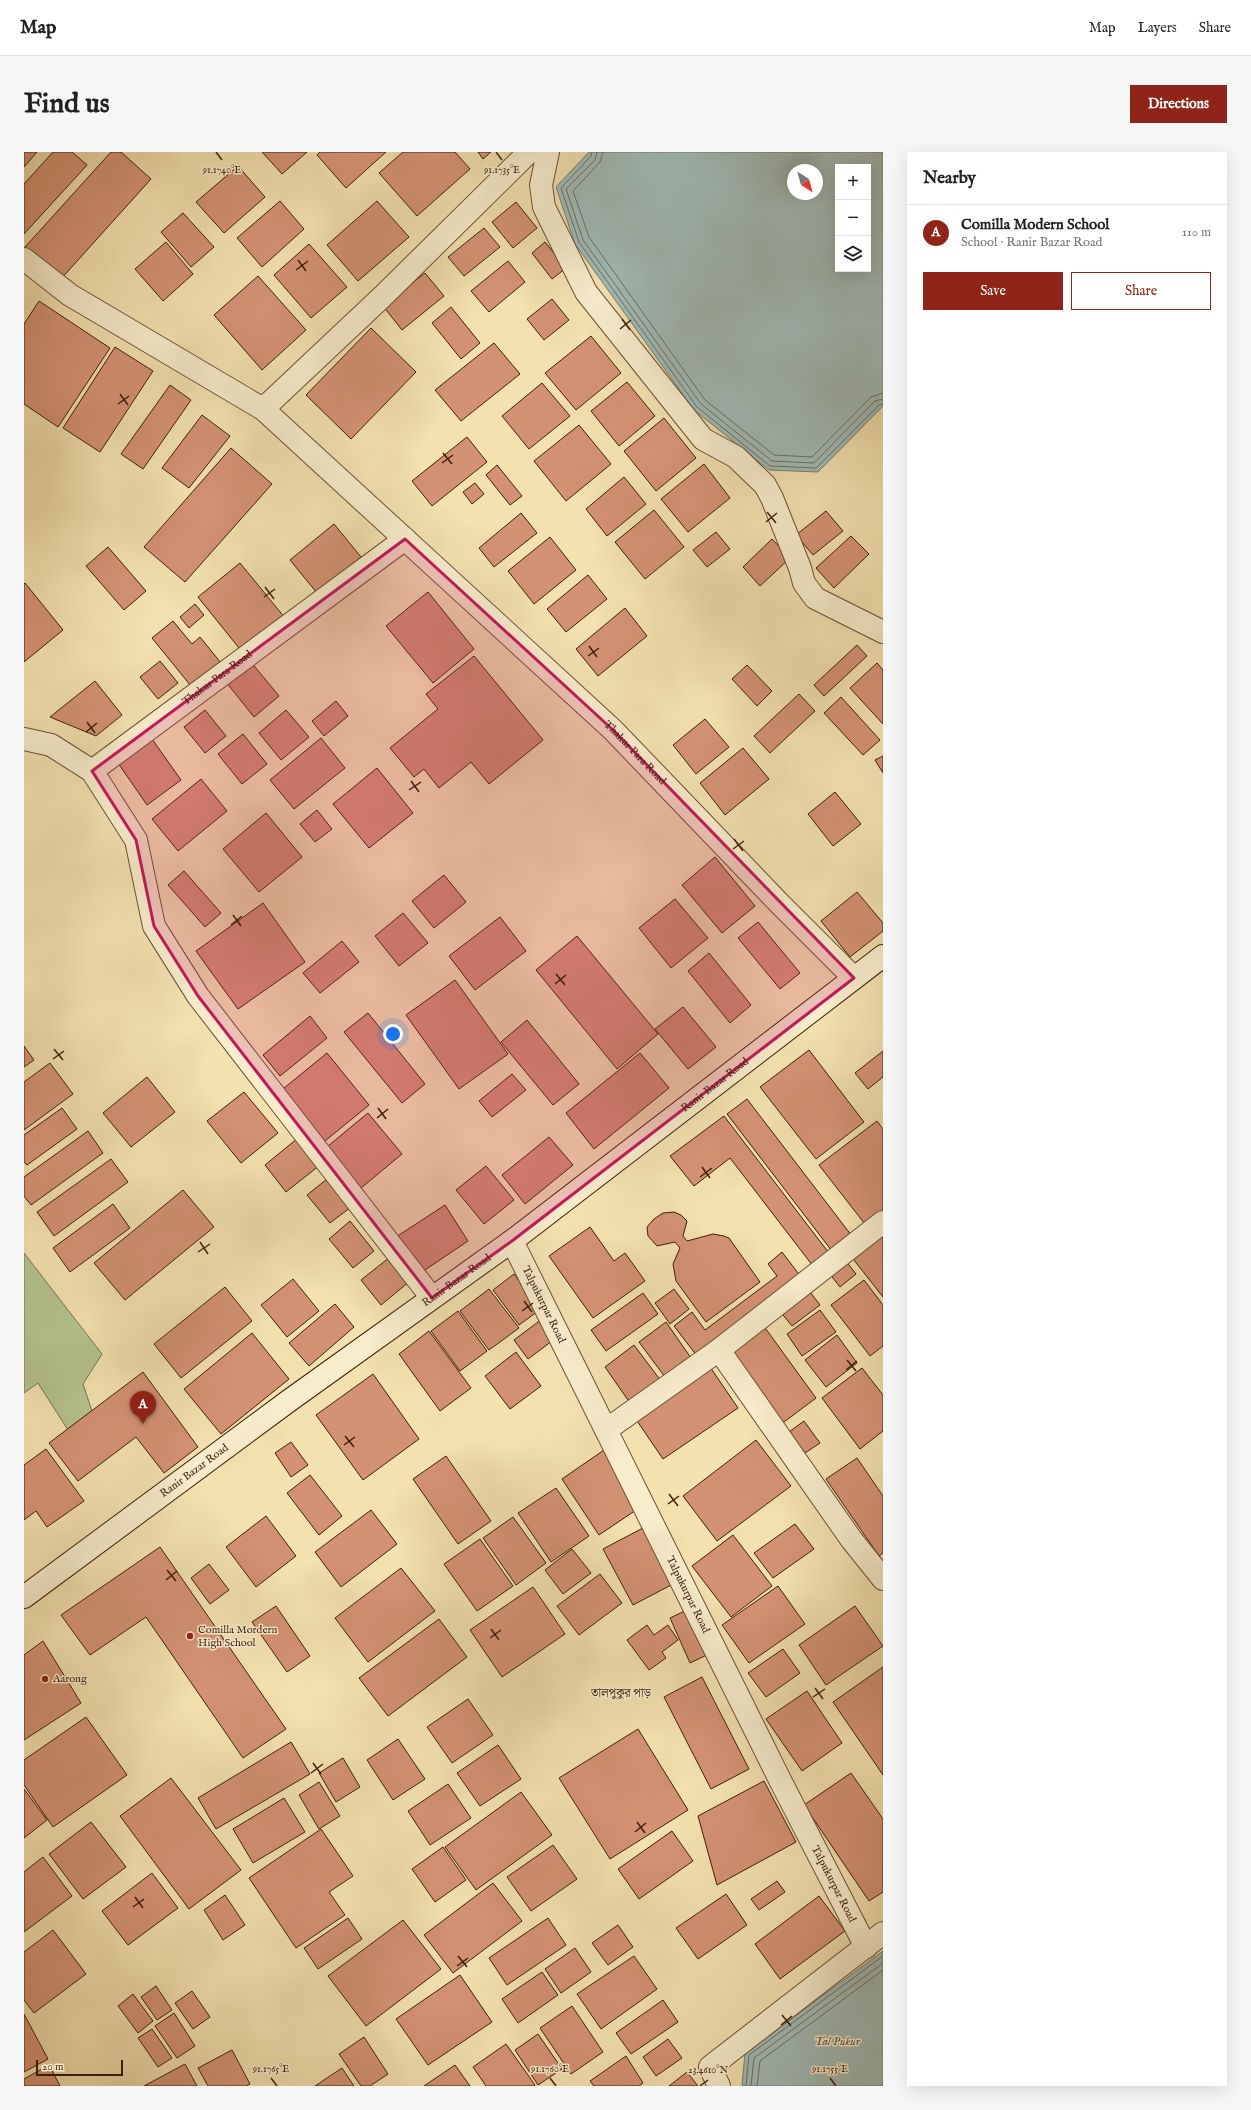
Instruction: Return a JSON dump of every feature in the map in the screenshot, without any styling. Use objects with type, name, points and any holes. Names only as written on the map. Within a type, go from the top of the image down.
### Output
[{"type":"street","points":[[263,409],[383,296],[529,152]]},
{"type":"street","points":[[548,152],[541,185],[544,207],[586,292],[703,439],[736,457],[765,486],[772,498],[800,568],[804,583],[815,598],[883,632]]},
{"type":"street","name":"Thakur Para Road","points":[[24,259],[70,295],[263,409],[613,730],[779,903],[854,978]]},
{"type":"street","name":"Thakur Para Road","points":[[92,772],[405,539]]},
{"type":"street","points":[[24,739],[50,745],[92,772],[136,840],[154,926],[198,996],[432,1298]]},
{"type":"street","name":"Ranir Bazar Road","points":[[24,1598],[432,1298],[512,1241],[883,956]]},
{"type":"street","points":[[606,1430],[719,1350],[883,1222]]},
{"type":"street","name":"Talpukurpar Road","points":[[512,1241],[780,1780],[866,1947]]},
{"type":"street","points":[[719,1350],[851,1539],[883,1579]]},
{"type":"street","points":[[719,2086],[710,2067],[883,1934]]},
{"type":"highlighted area","points":[[405,539],[613,730],[854,978],[512,1241],[432,1298],[198,996],[154,926],[136,840],[92,771]]},
{"type":"green space","points":[[24,1253],[102,1354],[83,1384],[93,1414],[68,1430],[38,1383],[24,1393]]},
{"type":"water","points":[[589,152],[883,152],[883,406],[818,472],[769,470],[694,410],[575,244],[556,187]]},
{"type":"water","name":"Tal Pukur","points":[[883,1951],[883,2086],[742,2086],[745,2053]]},
{"type":"building","points":[[24,152],[37,152],[24,167]]},
{"type":"building","points":[[53,152],[72,152],[87,165],[24,234],[24,184]]},
{"type":"building","points":[[111,152],[121,152],[151,179],[60,280],[25,247]]},
{"type":"building","points":[[262,152],[307,152],[282,174]]},
{"type":"building","points":[[320,152],[386,152],[346,188],[317,155]]},
{"type":"building","points":[[403,152],[455,152],[470,169],[417,216],[379,173]]},
{"type":"building","points":[[478,152],[491,152],[483,159]]},
{"type":"building","points":[[238,166],[265,197],[224,233],[196,202]]},
{"type":"building","points":[[280,201],[304,229],[262,267],[237,238]]},
{"type":"building","points":[[377,201],[409,237],[358,281],[327,245]]},
{"type":"building","points":[[516,202],[537,228],[513,248],[492,222]]},
{"type":"building","points":[[183,213],[214,247],[191,267],[161,232]]},
{"type":"building","points":[[484,228],[500,247],[464,276],[448,257]]},
{"type":"building","points":[[166,242],[193,274],[163,301],[135,269]]},
{"type":"building","points":[[545,242],[566,268],[552,279],[532,253]]},
{"type":"building","points":[[309,244],[347,287],[311,318],[274,275]]},
{"type":"building","points":[[508,261],[525,282],[489,312],[471,291]]},
{"type":"building","points":[[425,273],[444,296],[402,330],[383,306]]},
{"type":"building","points":[[258,276],[306,330],[262,370],[214,315]]},
{"type":"building","points":[[552,299],[569,320],[544,340],[527,319]]},
{"type":"building","points":[[39,301],[110,348],[58,427],[24,404],[24,324]]},
{"type":"building","points":[[451,307],[480,343],[461,359],[432,323]]},
{"type":"building","points":[[371,328],[416,372],[351,439],[306,395]]},
{"type":"building","points":[[591,336],[621,373],[576,410],[545,373]]},
{"type":"building","points":[[494,343],[520,374],[461,421],[435,390]]},
{"type":"building","points":[[115,347],[153,371],[100,452],[63,428]]},
{"type":"building","points":[[627,382],[655,416],[619,446],[591,411]]},
{"type":"building","points":[[542,383],[570,416],[529,449],[502,416]]},
{"type":"building","points":[[170,385],[191,400],[143,469],[121,454]]},
{"type":"building","points":[[202,415],[230,436],[189,488],[162,468]]},
{"type":"building","points":[[664,418],[696,458],[656,491],[624,451]]},
{"type":"building","points":[[579,425],[611,464],[566,501],[534,461]]},
{"type":"building","points":[[467,437],[487,462],[432,506],[412,481]]},
{"type":"building","points":[[231,448],[272,484],[185,582],[144,547]]},
{"type":"building","points":[[704,464],[730,498],[688,532],[661,499]]},
{"type":"building","points":[[497,465],[522,496],[510,505],[486,475]]},
{"type":"building","points":[[624,477],[646,504],[607,536],[586,509]]},
{"type":"building","points":[[475,483],[484,494],[472,504],[463,492]]},
{"type":"building","points":[[654,510],[684,547],[645,579],[615,542]]},
{"type":"building","points":[[826,511],[843,531],[813,555],[796,535]]},
{"type":"building","points":[[521,513],[537,533],[494,567],[479,548]]},
{"type":"building","points":[[334,524],[361,557],[317,593],[290,560]]},
{"type":"building","points":[[716,532],[730,549],[707,567],[693,550]]},
{"type":"building","points":[[851,536],[869,554],[834,588],[816,568]]},
{"type":"building","points":[[550,537],[576,570],[534,604],[508,571]]},
{"type":"building","points":[[772,539],[790,558],[760,586],[743,567]]},
{"type":"building","points":[[108,547],[146,591],[124,610],[86,566]]},
{"type":"building","points":[[240,563],[285,618],[243,653],[198,597]]},
{"type":"building","points":[[588,575],[607,599],[566,632],[547,609]]},
{"type":"building","points":[[25,583],[63,630],[24,662],[24,584]]},
{"type":"building","points":[[428,592],[474,649],[433,683],[386,626]]},
{"type":"building","points":[[195,604],[204,615],[189,628],[180,617]]},
{"type":"building","points":[[625,608],[647,636],[598,676],[576,649]]},
{"type":"building","points":[[173,621],[192,644],[200,637],[221,663],[191,686],[152,638]]},
{"type":"building","points":[[857,645],[867,656],[824,696],[814,685]]},
{"type":"building","points":[[474,656],[543,740],[489,784],[471,762],[439,788],[424,769],[414,777],[390,748],[438,709],[426,694]]},
{"type":"building","points":[[160,661],[178,683],[158,699],[140,677]]},
{"type":"building","points":[[250,661],[279,696],[254,717],[226,682]]},
{"type":"building","points":[[877,663],[883,670],[883,724],[850,688]]},
{"type":"building","points":[[747,665],[772,691],[757,706],[732,679]]},
{"type":"building","points":[[95,681],[122,715],[96,736],[50,717]]},
{"type":"building","points":[[799,694],[815,711],[770,753],[754,736]]},
{"type":"building","points":[[841,697],[880,740],[863,755],[824,713]]},
{"type":"building","points":[[336,701],[348,716],[324,736],[312,721]]},
{"type":"building","points":[[205,710],[226,736],[205,753],[184,727]]},
{"type":"building","points":[[286,710],[309,737],[281,760],[259,733]]},
{"type":"building","points":[[705,719],[729,747],[696,774],[673,745]]},
{"type":"building","points":[[243,734],[267,764],[242,784],[218,754]]},
{"type":"building","points":[[321,738],[345,768],[294,809],[270,780]]},
{"type":"building","points":[[152,739],[181,780],[147,805],[118,763]]},
{"type":"building","points":[[743,748],[769,779],[725,815],[700,783]]},
{"type":"building","points":[[883,756],[883,773],[875,760]]},
{"type":"building","points":[[377,768],[413,813],[369,848],[333,804]]},
{"type":"building","points":[[201,779],[227,811],[178,851],[152,819]]},
{"type":"building","points":[[835,792],[861,824],[833,846],[808,814]]},
{"type":"building","points":[[317,810],[332,829],[315,842],[300,824]]},
{"type":"building","points":[[266,813],[302,857],[259,892],[223,849]]},
{"type":"building","points":[[715,857],[755,906],[722,933],[682,885]]},
{"type":"building","points":[[184,871],[221,913],[205,927],[168,885]]},
{"type":"building","points":[[444,875],[466,902],[434,928],[412,901]]},
{"type":"building","points":[[857,892],[883,923],[883,931],[850,957],[821,921]]},
{"type":"building","points":[[675,899],[708,938],[671,968],[639,928]]},
{"type":"building","points":[[263,903],[305,962],[238,1009],[196,951]]},
{"type":"building","points":[[403,913],[428,943],[399,966],[375,936]]},
{"type":"building","points":[[500,917],[526,951],[475,990],[449,956]]},
{"type":"building","points":[[758,922],[800,973],[780,989],[738,938]]},
{"type":"building","points":[[577,936],[658,1034],[617,1069],[536,970]]},
{"type":"building","points":[[342,941],[359,962],[320,993],[303,973]]},
{"type":"building","points":[[709,953],[751,1005],[730,1023],[688,971]]},
{"type":"building","points":[[455,980],[508,1054],[459,1089],[406,1015]]},
{"type":"building","points":[[683,1007],[716,1047],[688,1069],[655,1029]]},
{"type":"building","points":[[368,1013],[425,1084],[402,1103],[344,1032]]},
{"type":"building","points":[[310,1016],[327,1038],[280,1076],[263,1055]]},
{"type":"building","points":[[527,1020],[579,1084],[553,1105],[501,1042]]},
{"type":"building","points":[[24,1046],[34,1060],[24,1067]]},
{"type":"building","points":[[809,1050],[864,1122],[816,1159],[760,1087]]},
{"type":"building","points":[[883,1051],[883,1077],[868,1089],[855,1073]]},
{"type":"building","points":[[327,1053],[369,1105],[320,1145],[278,1093]]},
{"type":"building","points":[[640,1053],[669,1088],[594,1149],[566,1113]]},
{"type":"building","points":[[50,1063],[73,1094],[24,1130],[24,1082]]},
{"type":"building","points":[[512,1074],[526,1090],[492,1117],[479,1101]]},
{"type":"building","points":[[147,1077],[175,1112],[131,1147],[103,1113]]},
{"type":"building","points":[[244,1092],[278,1133],[241,1163],[207,1121]]},
{"type":"building","points":[[747,1099],[855,1240],[835,1255],[727,1114]]},
{"type":"building","points":[[62,1108],[77,1129],[27,1165],[24,1162],[24,1135]]},
{"type":"building","points":[[368,1113],[402,1154],[361,1188],[328,1146]]},
{"type":"building","points":[[724,1116],[832,1257],[816,1270],[730,1158],[694,1186],[670,1156]]},
{"type":"building","points":[[877,1121],[883,1129],[883,1217],[868,1228],[819,1165]]},
{"type":"building","points":[[88,1131],[103,1153],[31,1205],[24,1196],[24,1177]]},
{"type":"building","points":[[549,1137],[573,1165],[525,1204],[502,1175]]},
{"type":"building","points":[[298,1138],[320,1165],[286,1192],[265,1165]]},
{"type":"building","points":[[111,1159],[128,1182],[54,1236],[37,1212]]},
{"type":"building","points":[[486,1166],[514,1200],[484,1224],[456,1190]]},
{"type":"building","points":[[332,1175],[355,1204],[330,1223],[307,1195]]},
{"type":"building","points":[[183,1190],[214,1227],[125,1300],[94,1263]]},
{"type":"building","points":[[113,1204],[130,1228],[70,1272],[53,1248]]},
{"type":"building","points":[[445,1205],[468,1241],[419,1274],[396,1237]]},
{"type":"building","points":[[674,1212],[681,1215],[687,1221],[683,1236],[687,1241],[713,1234],[729,1238],[760,1282],[706,1322],[676,1281],[673,1264],[680,1248],[675,1242],[657,1246],[648,1236],[647,1227],[654,1219],[663,1213]]},
{"type":"building","points":[[350,1221],[374,1251],[353,1268],[329,1239]]},
{"type":"building","points":[[590,1227],[614,1261],[625,1253],[645,1281],[593,1318],[549,1256]]},
{"type":"building","points":[[883,1230],[883,1297],[850,1255]]},
{"type":"building","points":[[782,1252],[801,1277],[697,1356],[674,1326],[692,1312],[705,1330],[777,1276],[768,1264]]},
{"type":"building","points":[[390,1257],[410,1281],[381,1305],[361,1280]]},
{"type":"building","points":[[846,1261],[856,1274],[840,1287],[829,1273]]},
{"type":"building","points":[[514,1274],[541,1309],[519,1325],[493,1290]]},
{"type":"building","points":[[293,1279],[319,1311],[287,1337],[261,1305]]},
{"type":"building","points":[[864,1280],[883,1305],[883,1346],[870,1356],[831,1305]]},
{"type":"building","points":[[225,1287],[252,1321],[181,1378],[154,1344]]},
{"type":"building","points":[[807,1288],[820,1305],[792,1326],[779,1310]]},
{"type":"building","points":[[489,1289],[519,1328],[489,1350],[460,1311]]},
{"type":"building","points":[[674,1289],[689,1309],[670,1324],[655,1303]]},
{"type":"building","points":[[643,1293],[658,1314],[606,1351],[591,1330]]},
{"type":"building","points":[[335,1304],[354,1327],[309,1366],[289,1343]]},
{"type":"building","points":[[820,1310],[836,1332],[802,1356],[787,1334]]},
{"type":"building","points":[[458,1311],[487,1351],[460,1371],[431,1331]]},
{"type":"building","points":[[542,1319],[556,1338],[528,1359],[514,1340]]},
{"type":"building","points":[[666,1322],[691,1358],[665,1377],[639,1342]]},
{"type":"building","points":[[763,1325],[816,1398],[780,1425],[726,1352]]},
{"type":"building","points":[[429,1331],[471,1388],[440,1411],[399,1354]]},
{"type":"building","points":[[252,1333],[289,1379],[221,1434],[184,1389]]},
{"type":"building","points":[[837,1335],[857,1363],[826,1387],[805,1360]]},
{"type":"building","points":[[634,1345],[661,1381],[630,1403],[605,1367]]},
{"type":"building","points":[[516,1352],[541,1386],[510,1409],[485,1376]]},
{"type":"building","points":[[708,1364],[738,1408],[663,1459],[633,1415]]},
{"type":"building","points":[[862,1368],[883,1395],[883,1431],[860,1449],[822,1398]]},
{"type":"building","points":[[143,1372],[198,1447],[164,1473],[136,1437],[78,1481],[49,1443]]},
{"type":"building","points":[[373,1374],[419,1439],[363,1480],[316,1415]]},
{"type":"building","points":[[804,1421],[820,1443],[805,1453],[789,1432]]},
{"type":"building","points":[[756,1440],[791,1486],[717,1541],[683,1496]]},
{"type":"building","points":[[291,1442],[308,1465],[291,1477],[275,1453]]},
{"type":"building","points":[[46,1449],[84,1501],[47,1527],[36,1511],[24,1520],[24,1465]]},
{"type":"building","points":[[604,1450],[642,1506],[599,1535],[562,1479]]},
{"type":"building","points":[[446,1456],[491,1521],[458,1544],[413,1479]]},
{"type":"building","points":[[857,1458],[883,1496],[883,1553],[879,1556],[826,1479]]},
{"type":"building","points":[[310,1475],[342,1516],[319,1535],[287,1493]]},
{"type":"building","points":[[556,1488],[589,1536],[551,1562],[518,1513]]},
{"type":"building","points":[[371,1510],[397,1544],[341,1587],[315,1552]]},
{"type":"building","points":[[266,1516],[296,1556],[256,1587],[226,1547]]},
{"type":"building","points":[[513,1517],[546,1563],[516,1585],[483,1538]]},
{"type":"building","points":[[795,1524],[814,1549],[773,1578],[754,1553]]},
{"type":"building","points":[[643,1528],[673,1584],[633,1605],[603,1549]]},
{"type":"building","points":[[733,1535],[772,1586],[731,1617],[692,1566]]},
{"type":"building","points":[[480,1539],[513,1586],[477,1611],[444,1564]]},
{"type":"building","name":"Comilla Mordern High School","points":[[160,1547],[286,1729],[243,1758],[146,1617],[90,1655],[61,1615]]},
{"type":"building","points":[[572,1549],[591,1573],[563,1594],[545,1570]]},
{"type":"building","points":[[209,1564],[229,1590],[210,1604],[191,1578]]},
{"type":"building","points":[[401,1568],[435,1611],[368,1662],[335,1618]]},
{"type":"building","points":[[600,1574],[622,1603],[579,1635],[557,1606]]},
{"type":"building","points":[[778,1586],[805,1624],[749,1663],[722,1625]]},
{"type":"building","points":[[533,1587],[565,1634],[502,1677],[470,1630]]},
{"type":"building","points":[[276,1606],[310,1656],[287,1672],[252,1622]]},
{"type":"building","points":[[855,1606],[883,1646],[826,1685],[799,1645]]},
{"type":"building","points":[[691,1608],[711,1653],[690,1663],[670,1618]]},
{"type":"building","points":[[439,1619],[467,1657],[388,1716],[359,1678]]},
{"type":"building","points":[[647,1625],[654,1635],[668,1625],[678,1640],[662,1652],[666,1658],[649,1670],[627,1640]]},
{"type":"building","name":"Aarong","points":[[43,1641],[81,1703],[24,1740],[24,1655]]},
{"type":"building","points":[[783,1649],[800,1673],[766,1697],[748,1673]]},
{"type":"building","points":[[883,1667],[883,1775],[833,1702]]},
{"type":"building","points":[[702,1677],[749,1769],[711,1789],[664,1697]]},
{"type":"building","points":[[807,1691],[842,1743],[802,1771],[766,1719]]},
{"type":"building","points":[[468,1699],[493,1735],[452,1763],[427,1727]]},
{"type":"building","points":[[86,1717],[127,1775],[53,1827],[24,1785],[24,1760]]},
{"type":"building","points":[[638,1729],[688,1810],[610,1859],[559,1778]]},
{"type":"building","points":[[398,1739],[425,1779],[393,1800],[367,1760]]},
{"type":"building","points":[[291,1742],[310,1774],[216,1829],[198,1798]]},
{"type":"building","points":[[498,1745],[521,1779],[480,1806],[457,1773]]},
{"type":"building","points":[[343,1758],[360,1787],[336,1802],[319,1773]]},
{"type":"building","points":[[851,1773],[883,1819],[883,1892],[869,1901],[804,1805]]},
{"type":"building","points":[[171,1778],[241,1870],[189,1909],[120,1816]]},
{"type":"building","points":[[764,1781],[796,1842],[717,1885],[698,1816]]},
{"type":"building","points":[[319,1782],[340,1816],[319,1829],[299,1795]]},
{"type":"building","points":[[448,1784],[471,1818],[430,1845],[408,1811]]},
{"type":"building","points":[[24,1789],[47,1820],[24,1838]]},
{"type":"building","points":[[521,1792],[552,1835],[476,1890],[445,1847]]},
{"type":"building","points":[[284,1798],[305,1832],[253,1863],[233,1829]]},
{"type":"building","points":[[91,1822],[126,1867],[83,1899],[49,1854]]},
{"type":"building","points":[[321,1829],[353,1876],[329,1892],[345,1915],[296,1948],[249,1878]]},
{"type":"building","points":[[672,1831],[693,1861],[639,1899],[618,1869]]},
{"type":"building","points":[[553,1845],[577,1879],[531,1911],[507,1877]]},
{"type":"building","points":[[443,1847],[466,1880],[435,1902],[412,1869]]},
{"type":"building","points":[[43,1857],[72,1896],[24,1932],[24,1872]]},
{"type":"building","points":[[152,1873],[178,1908],[128,1945],[102,1911]]},
{"type":"building","points":[[777,1881],[785,1892],[759,1910],[751,1899]]},
{"type":"building","points":[[493,1883],[522,1921],[453,1973],[424,1935]]},
{"type":"building","points":[[726,1894],[747,1925],[698,1959],[676,1928]]},
{"type":"building","points":[[225,1895],[245,1925],[223,1940],[204,1910]]},
{"type":"building","points":[[819,1896],[845,1931],[780,1979],[755,1944]]},
{"type":"building","points":[[348,1918],[362,1939],[318,1969],[304,1948]]},
{"type":"building","points":[[548,1918],[566,1945],[507,1985],[489,1958]]},
{"type":"building","points":[[403,1920],[441,1969],[366,2026],[328,1976]]},
{"type":"building","points":[[618,1925],[633,1947],[608,1965],[592,1943]]},
{"type":"building","points":[[53,1930],[86,1974],[34,2013],[24,2000],[24,1952]]},
{"type":"building","points":[[575,1948],[591,1972],[561,1993],[545,1969]]},
{"type":"building","points":[[634,1956],[657,1989],[601,2029],[577,1994]]},
{"type":"building","points":[[542,1972],[558,1995],[518,2023],[502,1999]]},
{"type":"building","points":[[460,1975],[492,2022],[428,2065],[396,2019]]},
{"type":"building","points":[[156,1986],[172,2010],[157,2020],[141,1997]]},
{"type":"building","points":[[192,1991],[210,2017],[193,2029],[175,2003]]},
{"type":"building","points":[[133,1994],[153,2021],[138,2033],[118,2006]]},
{"type":"building","points":[[663,2000],[678,2022],[631,2054],[616,2033]]},
{"type":"building","points":[[572,2006],[603,2052],[571,2074],[540,2028]]},
{"type":"building","points":[[174,2013],[195,2046],[177,2058],[155,2026]]},
{"type":"building","points":[[24,2014],[48,2059],[24,2072]]},
{"type":"building","points":[[152,2029],[172,2058],[158,2067],[138,2038]]},
{"type":"building","points":[[538,2034],[562,2069],[538,2085],[515,2050]]},
{"type":"building","points":[[364,2037],[388,2074],[370,2086],[361,2086],[339,2054]]},
{"type":"building","points":[[668,2039],[682,2058],[656,2076],[643,2057]]},
{"type":"building","points":[[506,2044],[535,2085],[534,2086],[486,2086],[473,2067]]},
{"type":"building","points":[[232,2050],[250,2084],[246,2086],[208,2086],[198,2068]]},
{"type":"building","points":[[626,2056],[643,2083],[639,2086],[594,2086],[590,2081]]},
{"type":"building","points":[[185,2064],[197,2086],[144,2086]]},
{"type":"building","points":[[49,2065],[60,2086],[24,2086],[24,2079]]},
{"type":"building","points":[[455,2065],[470,2086],[424,2086]]},
{"type":"building","points":[[342,2068],[354,2086],[315,2086]]},
{"type":"building","points":[[687,2072],[698,2086],[669,2086]]},
{"type":"place","name":"Comilla Modern School","points":[[143,1424]]},
{"type":"place","name":"Comilla Mordern High School","points":[[190,1636]]},
{"type":"place","name":"Aarong","points":[[45,1679]]},
{"type":"district","name":"তালপুকুর পাড়","points":[[621,1693]]}]
